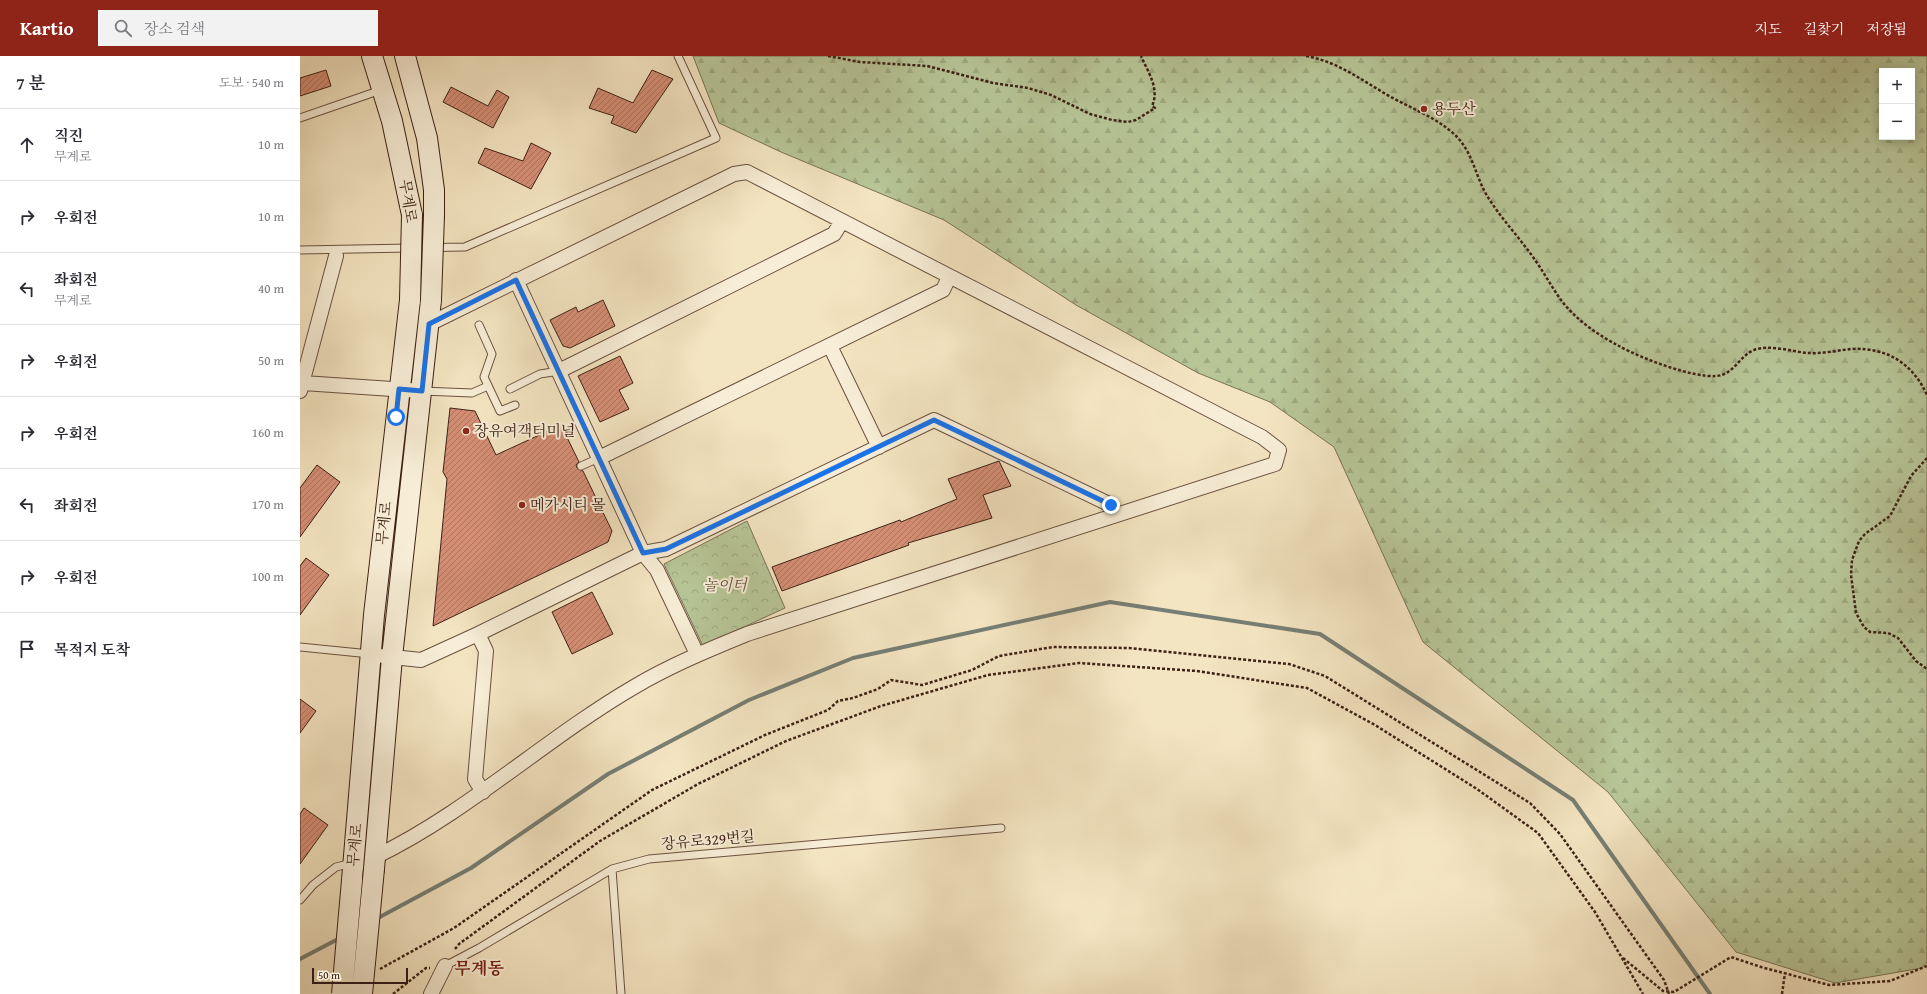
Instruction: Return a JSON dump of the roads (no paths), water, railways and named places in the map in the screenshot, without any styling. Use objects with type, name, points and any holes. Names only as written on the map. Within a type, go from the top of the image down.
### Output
[{"type":"main road","name":"무계로","points":[[342,994],[371,654],[410,300],[412,215],[384,90],[372,56]]},
{"type":"main road","name":"무계로","points":[[362,994],[375,863],[392,657],[431,300],[434,190],[427,138],[405,56]]},
{"type":"street","points":[[375,863],[392,849],[483,792],[577,723],[634,686],[697,654],[746,634],[1276,464],[1279,450],[1262,437],[747,172],[734,174],[429,324]]},
{"type":"street","points":[[559,371],[834,234],[842,221]]},
{"type":"street","points":[[336,256],[301,387],[399,389],[422,391]]},
{"type":"street","points":[[599,458],[943,290],[949,276]]},
{"type":"street","points":[[516,280],[643,553],[657,570],[697,654]]},
{"type":"street","points":[[830,346],[879,447]]},
{"type":"street","points":[[371,654],[421,660],[478,634],[643,553],[666,549],[934,420],[1111,505],[1114,515]]},
{"type":"street","points":[[478,634],[486,650],[475,778],[483,792]]},
{"type":"street","points":[[431,994],[445,966]]},
{"type":"lane","points":[[300,250],[465,247],[716,138],[678,56]]},
{"type":"lane","points":[[300,118],[384,90]]},
{"type":"lane","points":[[479,325],[492,354],[484,377],[488,386],[500,411],[515,404]]},
{"type":"lane","points":[[510,389],[540,374],[559,371]]},
{"type":"lane","points":[[422,391],[472,393],[488,386]]},
{"type":"lane","points":[[581,466],[599,458]]},
{"type":"lane","points":[[300,647],[371,654]]},
{"type":"lane","name":"장유로329번길","points":[[445,966],[479,948],[612,869],[649,859],[1001,828]]},
{"type":"lane","points":[[300,900],[313,885],[336,867],[353,871]]},
{"type":"lane","points":[[612,869],[621,994]]},
{"type":"waterway","points":[[376,919],[471,868],[608,774],[749,700],[853,658],[1110,602],[1320,634],[1573,800],[1710,994]]},
{"type":"waterway","points":[[300,959],[340,938]]},
{"type":"place","name":"용두산","points":[[1424,109]]},
{"type":"place","name":"장유여객터미널","points":[[466,431]]},
{"type":"place","name":"메가시티 몰","points":[[522,505]]},
{"type":"district","name":"무계동","points":[[479,968]]},
{"type":"park label","name":"놀이터","points":[[725,585]]}]
